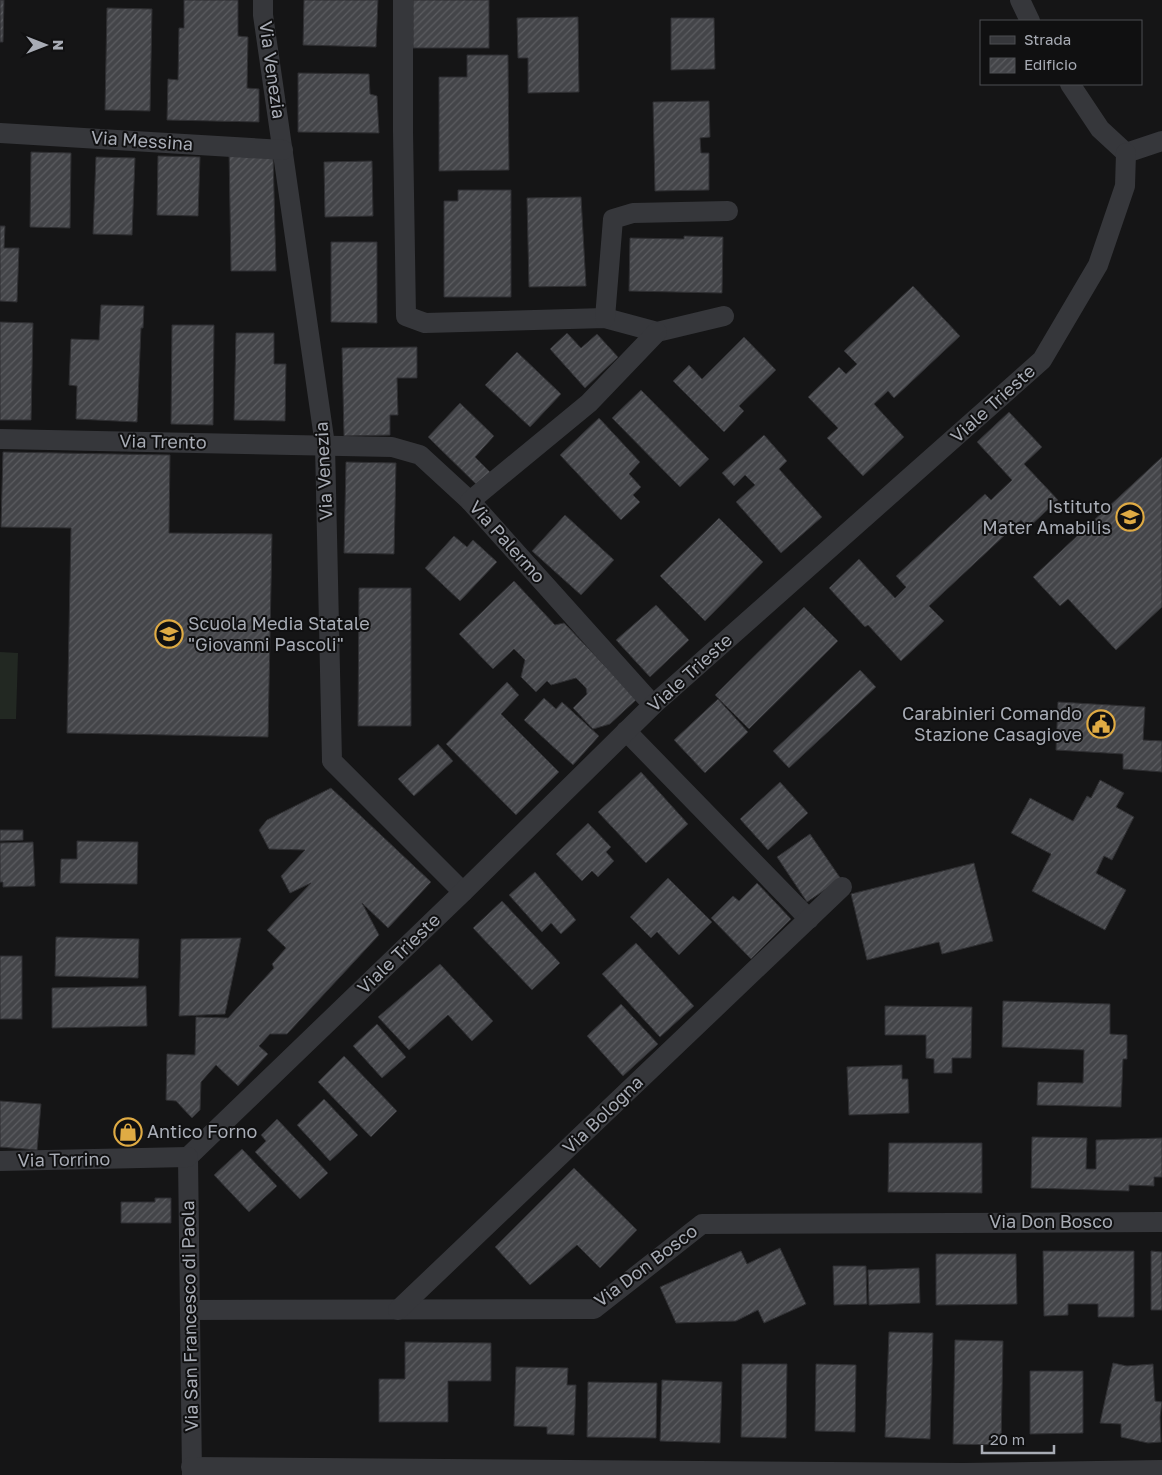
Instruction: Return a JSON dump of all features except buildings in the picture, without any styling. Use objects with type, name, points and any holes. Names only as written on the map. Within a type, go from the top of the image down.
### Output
[{"type":"street","name":"Via Venezia","points":[[264,0],[264,15],[325,445],[332,761],[463,892]]},
{"type":"street","points":[[403,0],[402,132],[406,316],[425,323],[605,318],[657,332],[724,316]]},
{"type":"street","points":[[1020,0],[1030,20]]},
{"type":"street","points":[[1071,85],[1100,129],[1126,153],[1162,141]]},
{"type":"street","name":"Via Messina","points":[[0,133],[283,150]]},
{"type":"street","name":"Viale Trieste","points":[[188,1157],[463,892],[653,705],[1042,360],[1098,265],[1126,186],[1126,153]]},
{"type":"street","points":[[605,318],[613,219],[633,213],[728,211]]},
{"type":"street","points":[[470,501],[588,403],[657,332]]},
{"type":"street","name":"Via Trento","points":[[0,438],[325,445]]},
{"type":"street","name":"Via Palermo","points":[[325,445],[392,447],[420,455],[470,501],[653,705]]},
{"type":"street","points":[[626,731],[809,919]]},
{"type":"street","name":"Via Bologna","points":[[398,1310],[842,887]]},
{"type":"street","name":"Via Torrino","points":[[0,1161],[188,1157]]},
{"type":"street","name":"Via San Francesco di Paola","points":[[188,1157],[192,1471]]},
{"type":"street","name":"Via Don Bosco","points":[[190,1310],[594,1309],[702,1224],[1162,1222]]},
{"type":"street","points":[[192,1471],[963,1473],[1162,1470]]},
{"type":"shaded area","points":[[0,652],[18,653],[16,719],[0,719]]},
{"type":"place","name":"Istituto Mater Amabilis","points":[[1130,517]]},
{"type":"place","name":"Scuola Media Statale \"Giovanni Pascoli\"","points":[[169,634]]},
{"type":"place","name":"Carabinieri Comando Stazione Casagiove","points":[[1101,724]]},
{"type":"place","name":"Antico Forno","points":[[128,1132]]}]
